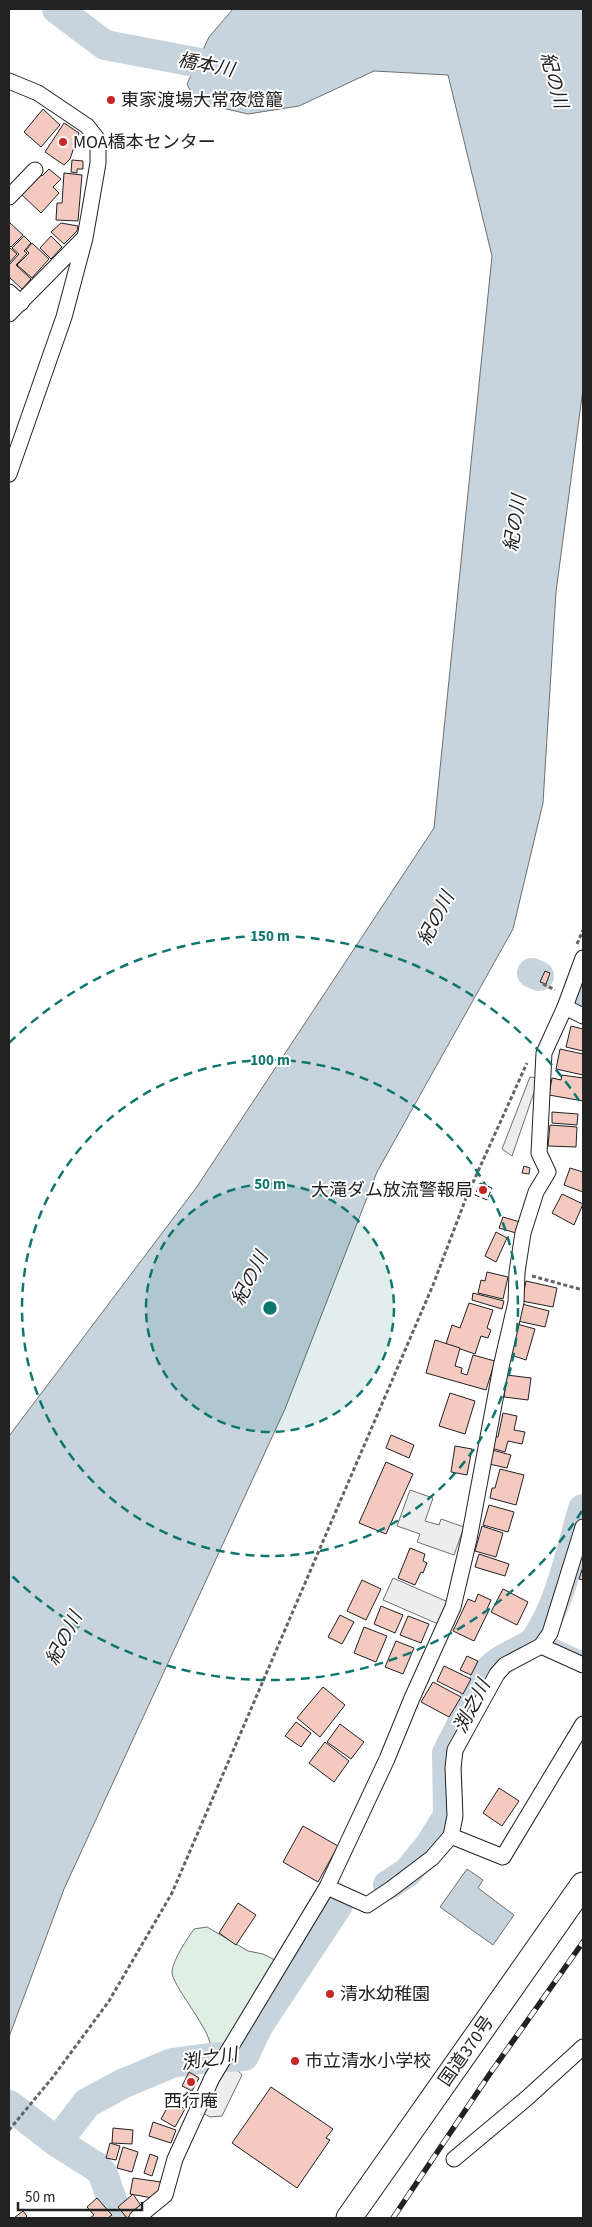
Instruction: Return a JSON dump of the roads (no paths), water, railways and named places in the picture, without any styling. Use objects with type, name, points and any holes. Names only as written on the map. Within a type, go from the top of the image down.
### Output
[{"type":"highway","name":"国道370号","points":[[349,2218],[583,1885]]},
{"type":"street","points":[[9,81],[38,93],[87,126],[98,140],[98,162],[84,238],[64,318],[9,474]]},
{"type":"street","points":[[9,197],[35,170]]},
{"type":"street","points":[[9,314],[84,238]]},
{"type":"street","points":[[9,292],[21,303]]},
{"type":"street","points":[[136,2218],[165,2194],[174,2159],[212,2078],[327,1887],[387,1759],[453,1607],[469,1539],[501,1367],[516,1302],[517,1272],[527,1218],[536,1192],[548,1172],[539,1153],[544,1053],[565,1007],[580,953]]},
{"type":"street","points":[[565,1007],[583,1016]]},
{"type":"street","points":[[327,1887],[367,1905],[432,1858],[451,1836],[455,1816],[453,1768],[455,1750],[505,1665],[541,1646],[550,1632],[583,1527]]},
{"type":"street","points":[[541,1646],[583,1665]]},
{"type":"street","points":[[451,1836],[503,1857],[583,1724]]},
{"type":"street","points":[[454,2159],[527,2098],[583,2047]]},
{"type":"water","name":"紀の川","points":[[233,9],[583,9],[583,389],[556,592],[543,803],[513,929],[377,1172],[285,1409],[64,1889],[9,2037],[9,1436],[196,1188],[434,828],[492,256],[448,75],[374,71],[299,106],[248,114],[196,102],[187,84],[209,37]]},
{"type":"water","points":[[467,1869],[483,1880],[478,1888],[514,1915],[493,1945],[440,1907]]},
{"type":"waterway","name":"橋本川","points":[[57,9],[105,45],[237,70]]},
{"type":"waterway","points":[[532,973],[539,976]]},
{"type":"waterway","name":"渕之川","points":[[388,1885],[408,1872],[430,1845],[448,1816],[447,1753],[489,1671],[500,1661],[532,1643],[544,1625],[552,1610],[564,1577],[583,1509]]},
{"type":"waterway","points":[[553,1640],[583,1654]]},
{"type":"waterway","name":"渕之川","points":[[57,2142],[87,2103],[122,2084],[172,2063],[244,2056],[258,2026],[338,1905]]},
{"type":"waterway","name":"渕之川","points":[[9,2105],[57,2142],[98,2168],[103,2174],[118,2218]]},
{"type":"railway","points":[[393,2218],[489,2075],[583,1942]]},
{"type":"place","name":"東家渡場大常夜燈籠","points":[[111,100]]},
{"type":"place","name":"MOA橋本センター","points":[[63,142]]},
{"type":"place","name":"大滝ダム放流警報局","points":[[483,1190]]},
{"type":"place","name":"清水幼稚園","points":[[330,1994]]},
{"type":"place","name":"市立清水小学校","points":[[295,2061]]},
{"type":"place","name":"西行庵","points":[[191,2082]]}]
